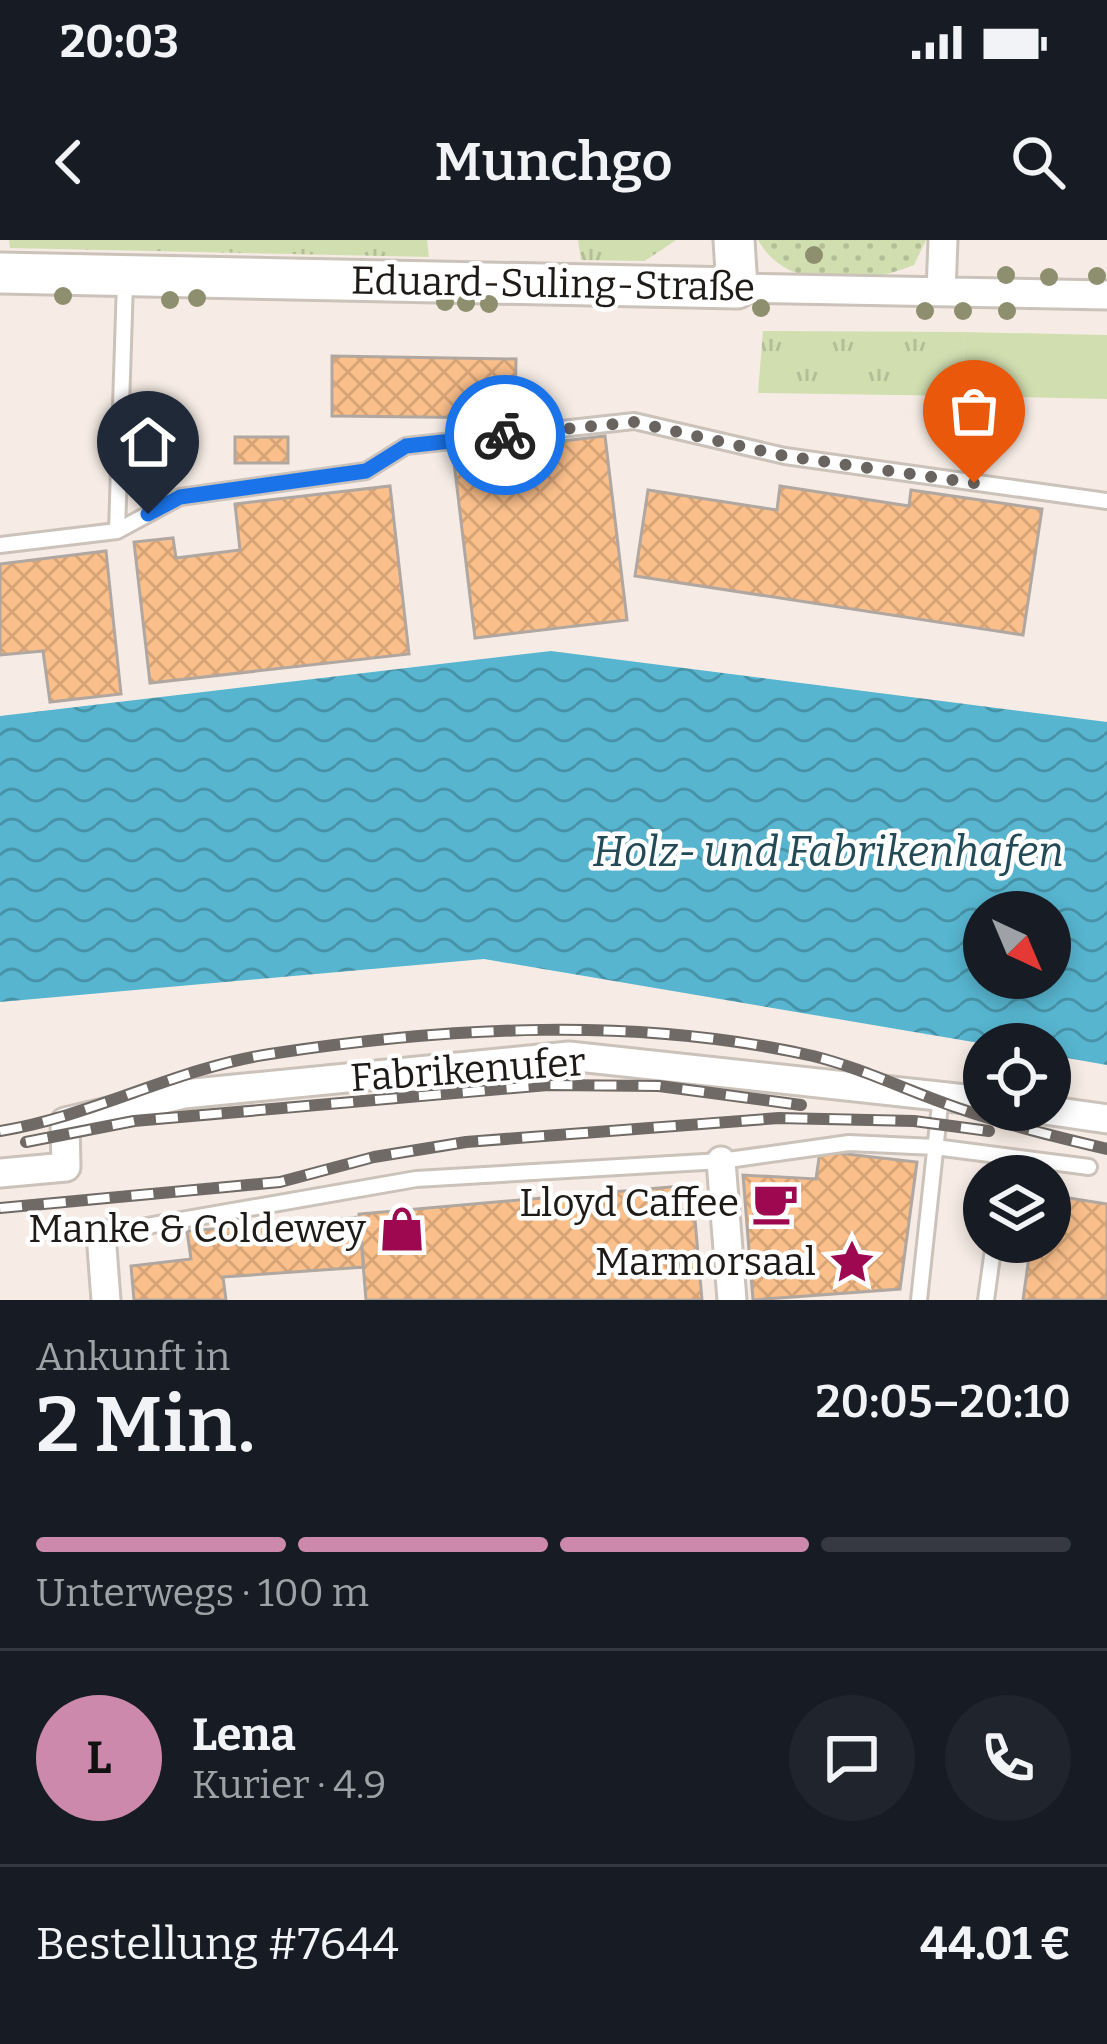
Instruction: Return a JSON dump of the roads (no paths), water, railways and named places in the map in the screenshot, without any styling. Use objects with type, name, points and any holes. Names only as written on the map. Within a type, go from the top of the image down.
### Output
[{"type":"street","points":[[734,240],[737,288]]},
{"type":"street","points":[[940,292],[943,240]]},
{"type":"street","name":"Eduard-Suling-Straße","points":[[0,273],[1107,295]]},
{"type":"street","name":"Fabrikenufer","points":[[0,1173],[66,1167],[64,1122],[184,1094],[569,1056],[963,1099]]},
{"type":"street","points":[[1071,1114],[1107,1119]]},
{"type":"street","points":[[721,1161],[732,1300]]},
{"type":"street","points":[[101,1234],[106,1300]]},
{"type":"lane","points":[[117,531],[125,277]]},
{"type":"lane","points":[[0,545],[117,531],[180,497],[366,471],[406,446],[634,422],[785,456],[1107,501]]},
{"type":"lane","points":[[919,1300],[941,1096]]},
{"type":"lane","points":[[101,1234],[416,1179],[721,1161],[849,1143],[997,1155]]},
{"type":"lane","points":[[1071,1165],[1089,1167]]},
{"type":"lane","points":[[986,1300],[991,1263]]},
{"type":"water","name":"Holz- und Fabrikenhafen","points":[[551,651],[1107,722],[1107,1065],[1071,1059],[1071,1023],[963,1023],[963,1040],[484,959],[0,1002],[0,716]]},
{"type":"railway","points":[[0,1131],[270,1054],[473,1032],[610,1031],[746,1043],[813,1056],[976,1114],[1107,1149]]},
{"type":"railway","points":[[26,1142],[134,1121],[548,1085],[659,1086],[801,1105]]},
{"type":"railway","points":[[0,1208],[280,1182],[374,1157],[466,1142],[779,1118],[914,1121],[963,1128]]},
{"type":"place","name":"Lloyd Caffee","points":[[775,1203]]},
{"type":"place","name":"Manke & Coldewey","points":[[402,1229]]},
{"type":"place","name":"Marmorsaal","points":[[852,1262]]}]
